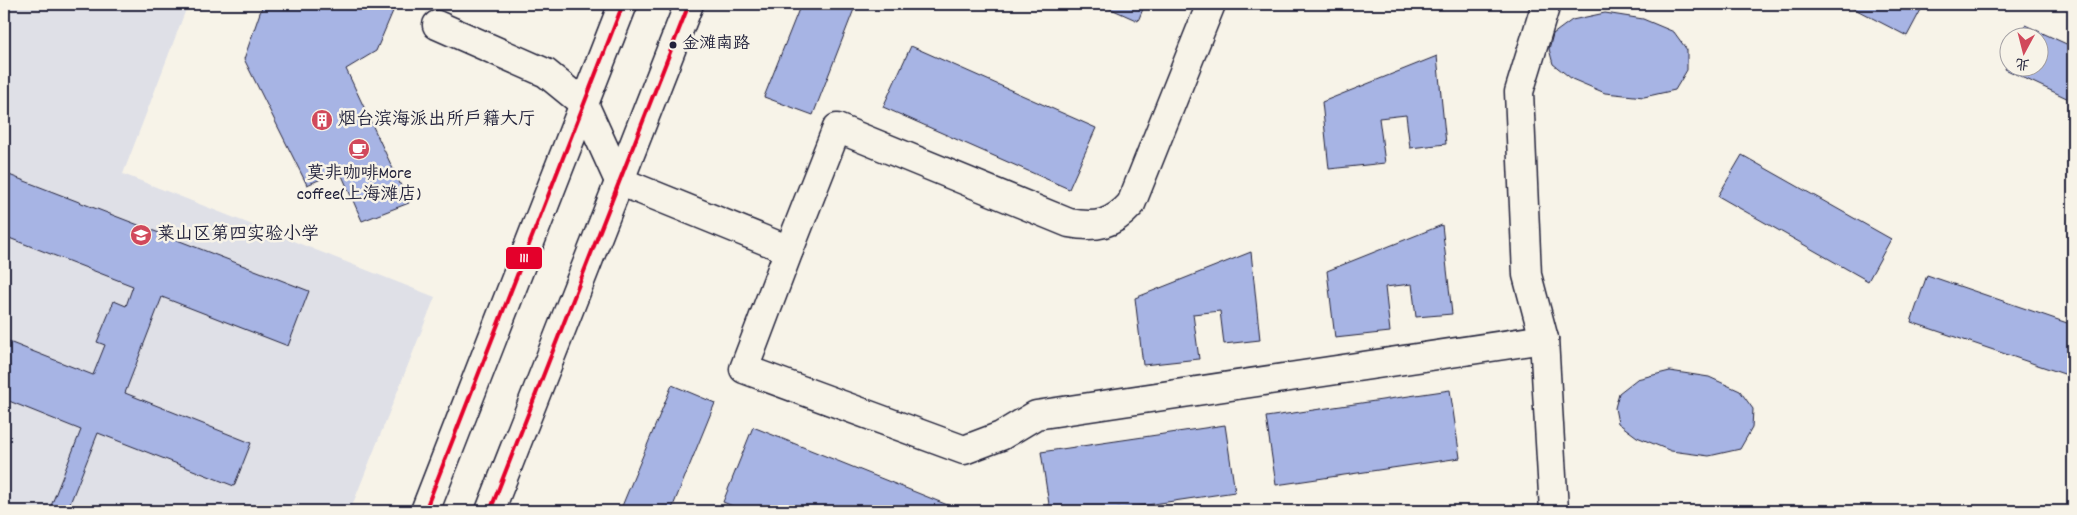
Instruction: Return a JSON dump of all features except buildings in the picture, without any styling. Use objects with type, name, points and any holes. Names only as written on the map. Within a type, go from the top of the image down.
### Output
[{"type":"street","points":[[425,511],[623,4]]},
{"type":"street","points":[[490,511],[689,4]]},
{"type":"street","points":[[1211,4],[1131,204],[1119,217],[1100,224],[1084,226],[1069,223],[837,128],[744,369],[964,450],[1001,436],[1036,415],[1544,338]]},
{"type":"street","points":[[1546,4],[1519,92],[1527,275],[1544,338],[1554,511]]},
{"type":"street","points":[[437,25],[546,73],[584,104],[619,181],[790,250]]},
{"type":"shaded area","name":"莱山区第四实验小学","points":[[4,4],[188,4],[123,174],[435,297],[350,511],[4,511]]},
{"type":"transit line","name":"111","points":[[425,511],[623,4]]},
{"type":"transit line","name":"111","points":[[490,511],[689,4]]},
{"type":"place","name":"金滩南路","points":[[673,45]]},
{"type":"place","name":"烟台滨海派出所户籍大厅","points":[[322,120]]},
{"type":"place","name":"莫非咖啡More coffee(上海滩店)","points":[[359,149]]},
{"type":"place","name":"莱山区第四实验小学","points":[[141,235]]}]
